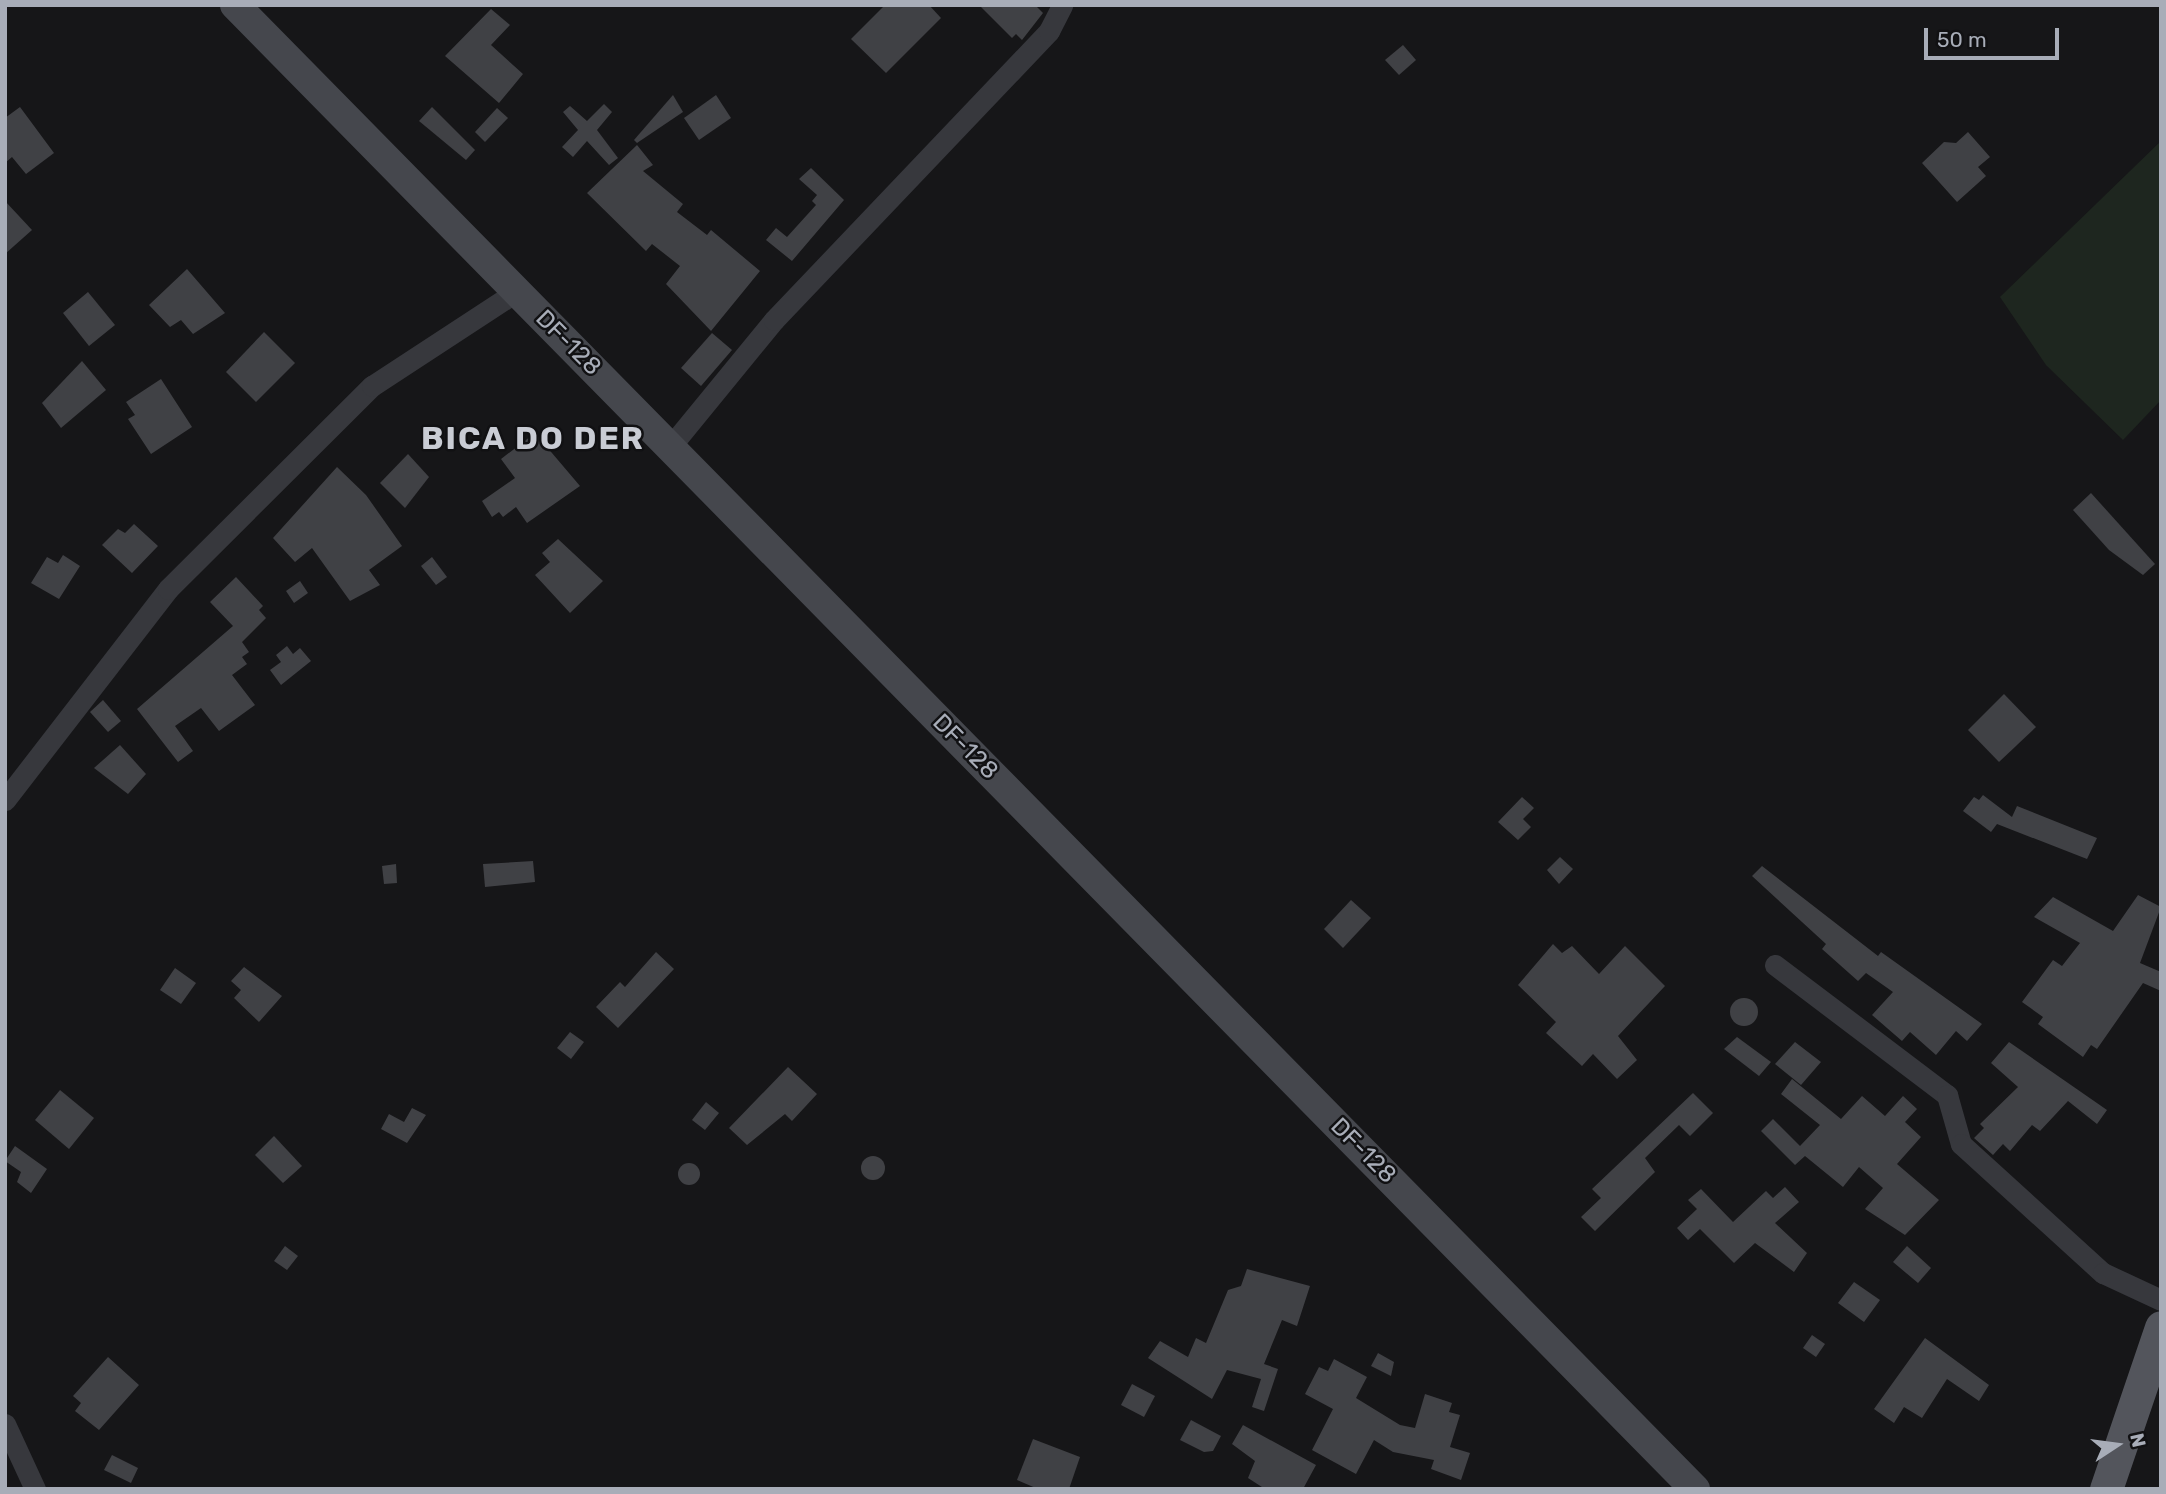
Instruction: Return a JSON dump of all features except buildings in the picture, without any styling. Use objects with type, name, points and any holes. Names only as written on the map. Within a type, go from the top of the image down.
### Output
[{"type":"main road","points":[[2106,1489],[2161,1327]]},
{"type":"street","name":"DF-128","points":[[235,5],[1695,1489]]},
{"type":"street","points":[[670,447],[792,300],[1049,31],[1062,5]]},
{"type":"street","points":[[5,800],[168,589],[342,415],[372,386],[517,291]]},
{"type":"street","points":[[1774,965],[1947,1095],[1961,1144],[2103,1273],[2161,1300]]},
{"type":"street","points":[[5,1424],[35,1489]]},
{"type":"shaded area","points":[[2161,141],[2161,400],[2123,440],[2046,365],[2000,297]]},
{"type":"district","name":"BICA DO DER","points":[[533,438]]}]
